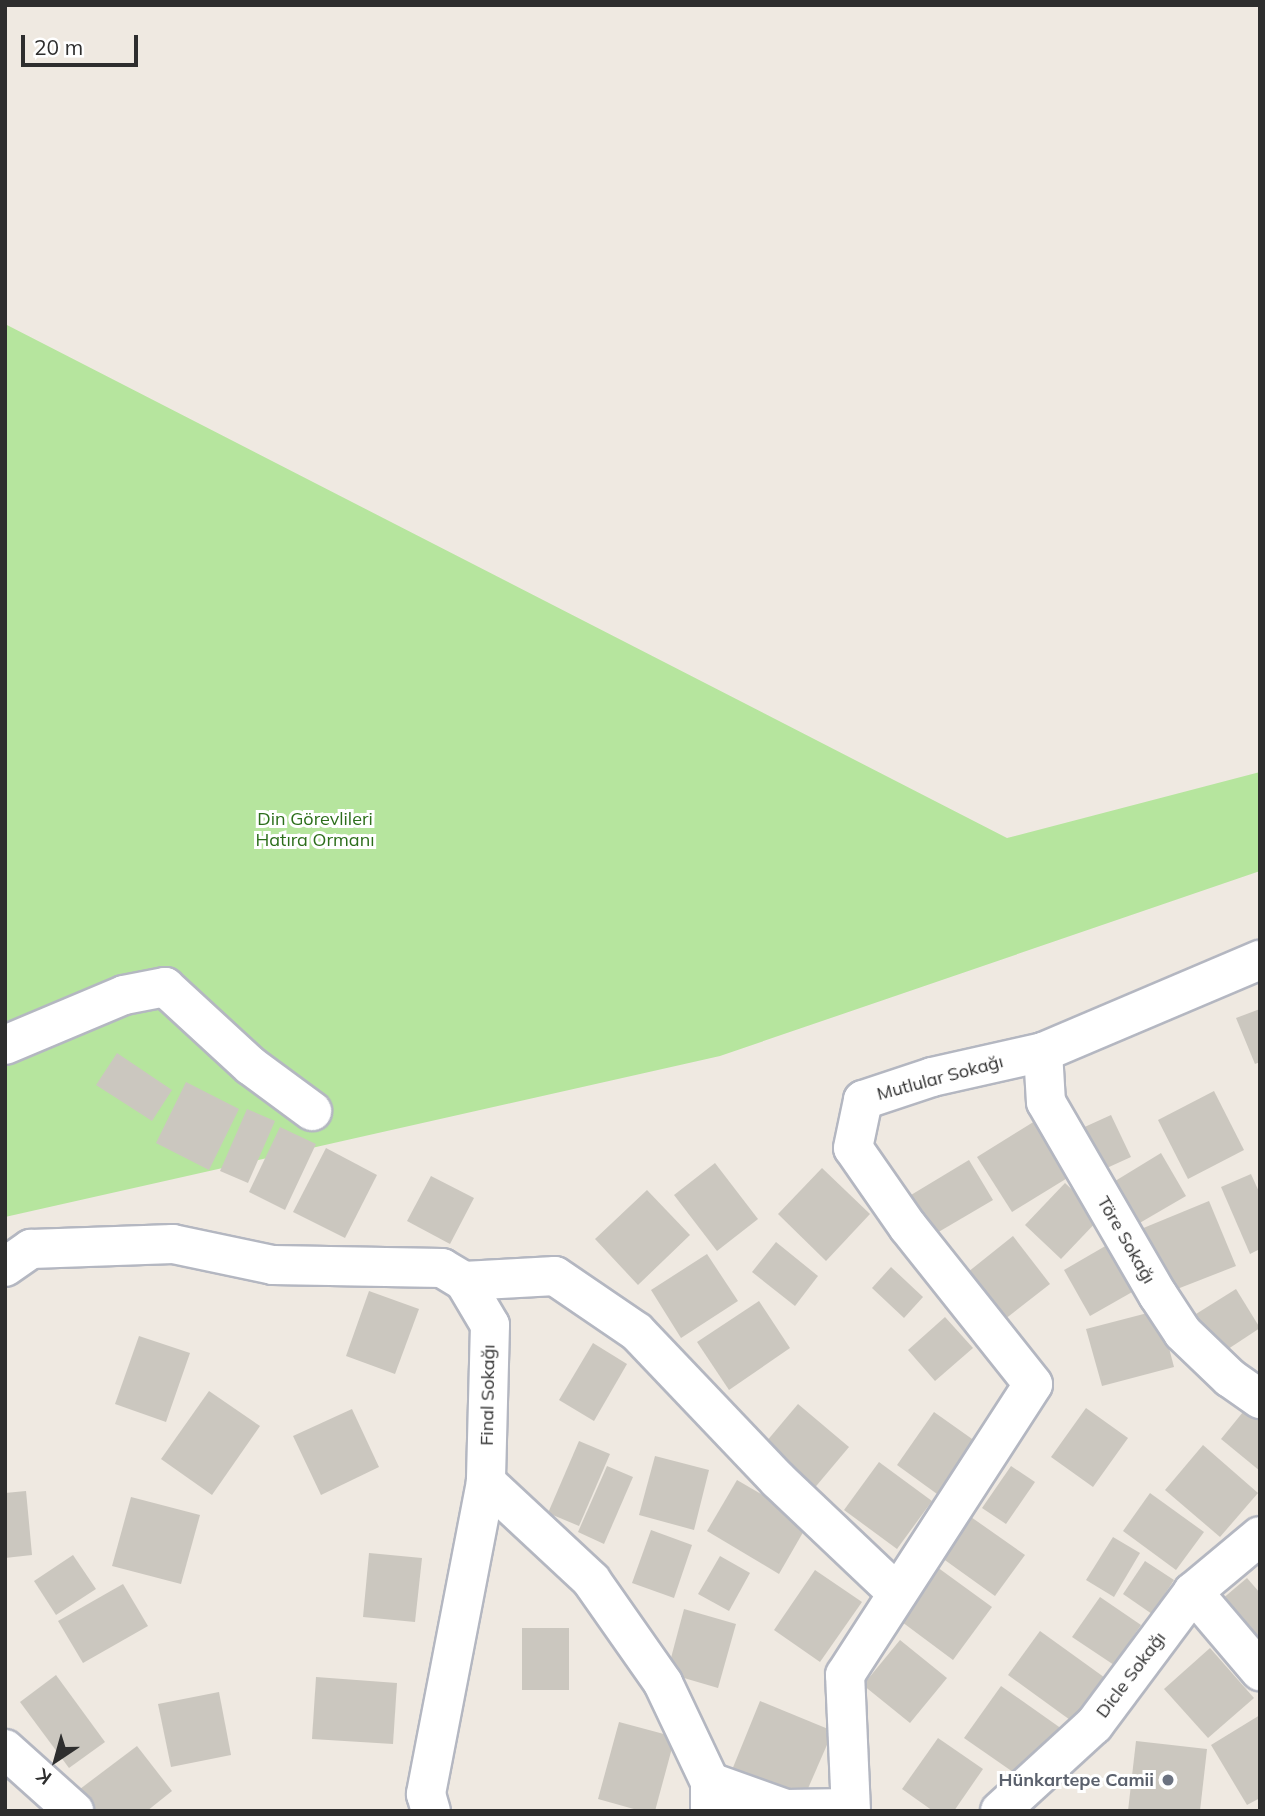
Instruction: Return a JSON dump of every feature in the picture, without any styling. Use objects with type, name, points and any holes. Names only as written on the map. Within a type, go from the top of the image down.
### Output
[{"type":"street","name":"Mutlular Sokağı","points":[[897,1593],[1032,1384],[908,1227],[853,1148],[863,1100],[932,1077],[1044,1052],[1260,960]]},
{"type":"street","points":[[5,1045],[124,995],[165,987],[251,1066],[312,1111]]},
{"type":"street","name":"Töre Sokağı","points":[[1044,1052],[1046,1102],[1158,1295],[1183,1333],[1230,1378],[1260,1399]]},
{"type":"street","points":[[5,1267],[31,1249],[173,1244],[273,1265],[442,1268],[464,1281],[555,1276],[637,1332],[778,1480],[897,1593],[845,1675],[850,1809],[786,1810],[710,1796],[663,1683],[591,1580],[486,1482]]},
{"type":"street","name":"Final Sokağı","points":[[431,1811],[426,1794],[486,1482],[489,1325],[464,1281]]},
{"type":"street","name":"Dicle Sokağı","points":[[1000,1811],[1094,1725],[1193,1592],[1260,1536]]},
{"type":"street","points":[[1193,1592],[1260,1671]]},
{"type":"street","points":[[5,1749],[74,1811]]},
{"type":"green space","name":"Din Görevlileri Hatıra Ormanı","points":[[5,324],[1007,838],[1260,772],[1260,871],[720,1056],[5,1217]]},
{"type":"building","points":[[1260,1009],[1260,1062],[1255,1064],[1236,1018]]},
{"type":"building","points":[[117,1053],[172,1090],[152,1121],[96,1085]]},
{"type":"building","points":[[186,1082],[239,1109],[209,1170],[156,1143]]},
{"type":"building","points":[[1214,1091],[1244,1150],[1188,1179],[1158,1120]]},
{"type":"building","points":[[247,1109],[275,1121],[248,1183],[220,1171]]},
{"type":"building","points":[[1111,1115],[1131,1157],[1098,1172],[1078,1130]]},
{"type":"building","points":[[1035,1121],[1069,1177],[1012,1212],[977,1157]]},
{"type":"building","points":[[280,1127],[316,1144],[285,1210],[249,1192]]},
{"type":"building","points":[[326,1148],[377,1175],[345,1238],[293,1212]]},
{"type":"building","points":[[1161,1153],[1186,1196],[1131,1228],[1107,1186]]},
{"type":"building","points":[[969,1160],[993,1200],[930,1237],[906,1198]]},
{"type":"building","points":[[715,1163],[758,1219],[717,1251],[674,1195]]},
{"type":"building","points":[[822,1168],[870,1214],[826,1261],[778,1214]]},
{"type":"building","points":[[1251,1174],[1260,1194],[1260,1249],[1250,1254],[1221,1187]]},
{"type":"building","points":[[431,1176],[474,1198],[450,1244],[407,1221]]},
{"type":"building","points":[[1065,1183],[1101,1217],[1061,1259],[1025,1225]]},
{"type":"building","points":[[647,1190],[690,1235],[638,1285],[595,1239]]},
{"type":"building","points":[[1209,1201],[1236,1266],[1167,1293],[1141,1229]]},
{"type":"building","points":[[1013,1236],[1050,1284],[1000,1323],[963,1276]]},
{"type":"building","points":[[1114,1241],[1141,1287],[1090,1316],[1064,1270]]},
{"type":"building","points":[[776,1242],[818,1276],[795,1306],[752,1272]]},
{"type":"building","points":[[707,1254],[738,1301],[681,1338],[651,1290]]},
{"type":"building","points":[[891,1267],[923,1297],[904,1318],[872,1288]]},
{"type":"building","points":[[1236,1289],[1260,1328],[1222,1353],[1196,1314]]},
{"type":"building","points":[[369,1291],[419,1309],[395,1374],[346,1356]]},
{"type":"building","points":[[759,1301],[790,1348],[729,1390],[697,1342]]},
{"type":"building","points":[[1159,1310],[1174,1367],[1102,1386],[1086,1329]]},
{"type":"building","points":[[945,1317],[973,1348],[935,1381],[908,1350]]},
{"type":"building","points":[[139,1336],[190,1353],[166,1422],[115,1404]]},
{"type":"building","points":[[593,1343],[627,1364],[594,1421],[559,1400]]},
{"type":"building","points":[[209,1391],[260,1426],[212,1495],[161,1459]]},
{"type":"building","points":[[1252,1401],[1260,1408],[1260,1471],[1221,1439]]},
{"type":"building","points":[[798,1404],[849,1447],[812,1491],[761,1448]]},
{"type":"building","points":[[1086,1408],[1128,1438],[1093,1487],[1051,1457]]},
{"type":"building","points":[[352,1409],[379,1467],[321,1495],[293,1436]]},
{"type":"building","points":[[934,1412],[982,1446],[944,1499],[897,1465]]},
{"type":"building","points":[[579,1441],[610,1454],[579,1526],[548,1513]]},
{"type":"building","points":[[1203,1445],[1258,1493],[1220,1537],[1165,1490]]},
{"type":"building","points":[[655,1456],[709,1470],[694,1530],[639,1515]]},
{"type":"building","points":[[879,1462],[932,1501],[897,1549],[844,1510]]},
{"type":"building","points":[[607,1466],[633,1477],[604,1544],[578,1532]]},
{"type":"building","points":[[1011,1466],[1035,1482],[1006,1524],[982,1508]]},
{"type":"building","points":[[737,1480],[809,1522],[779,1574],[707,1531]]},
{"type":"building","points":[[26,1491],[32,1555],[5,1558],[5,1493]]},
{"type":"building","points":[[1150,1493],[1204,1532],[1176,1570],[1123,1531]]},
{"type":"building","points":[[131,1497],[200,1515],[181,1584],[112,1566]]},
{"type":"building","points":[[971,1517],[1025,1555],[995,1596],[942,1558]]},
{"type":"building","points":[[651,1530],[692,1545],[674,1598],[632,1583]]},
{"type":"building","points":[[1113,1537],[1140,1553],[1114,1597],[1086,1580]]},
{"type":"building","points":[[369,1553],[422,1558],[415,1622],[363,1617]]},
{"type":"building","points":[[73,1555],[96,1589],[56,1615],[34,1581]]},
{"type":"building","points":[[720,1556],[750,1573],[729,1611],[698,1594]]},
{"type":"building","points":[[1145,1561],[1174,1580],[1152,1614],[1123,1594]]},
{"type":"building","points":[[937,1567],[992,1607],[953,1660],[898,1619]]},
{"type":"building","points":[[815,1570],[862,1602],[820,1662],[774,1630]]},
{"type":"building","points":[[1247,1578],[1260,1593],[1260,1657],[1215,1605]]},
{"type":"building","points":[[123,1584],[148,1626],[83,1663],[58,1621]]},
{"type":"building","points":[[1100,1597],[1141,1625],[1114,1665],[1072,1637]]},
{"type":"building","points":[[684,1609],[736,1624],[718,1688],[667,1673]]},
{"type":"building","points":[[522,1628],[569,1628],[569,1690],[522,1690]]},
{"type":"building","points":[[1040,1631],[1108,1680],[1077,1725],[1008,1675]]},
{"type":"building","points":[[900,1640],[947,1678],[910,1723],[863,1685]]},
{"type":"building","points":[[1210,1648],[1254,1698],[1208,1738],[1164,1689]]},
{"type":"building","points":[[56,1675],[105,1742],[69,1768],[20,1702]]},
{"type":"building","points":[[316,1677],[397,1683],[393,1744],[312,1739]]},
{"type":"building","points":[[1001,1686],[1062,1729],[1026,1781],[964,1738]]},
{"type":"building","points":[[219,1692],[231,1755],[171,1767],[158,1704]]},
{"type":"building","points":[[760,1701],[833,1731],[803,1800],[732,1770]]},
{"type":"building","points":[[1260,1715],[1260,1798],[1247,1805],[1211,1745]]},
{"type":"building","points":[[619,1722],[675,1737],[655,1811],[641,1811],[598,1799]]},
{"type":"building","points":[[938,1738],[983,1769],[954,1811],[933,1811],[902,1789]]},
{"type":"building","name":"Hünkartepe Camii","points":[[1136,1741],[1207,1749],[1200,1811],[1128,1811]]},
{"type":"building","points":[[137,1746],[172,1791],[147,1811],[96,1811],[80,1789]]},
{"type":"place","name":"Hünkartepe Camii","points":[[1168,1780]]}]
